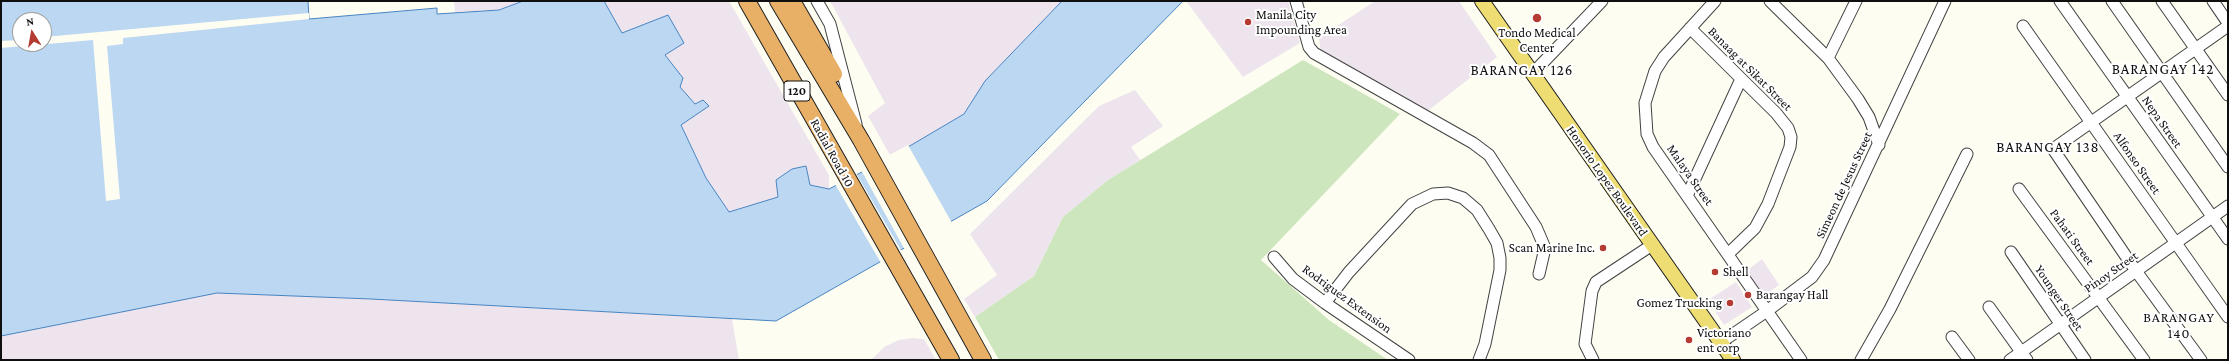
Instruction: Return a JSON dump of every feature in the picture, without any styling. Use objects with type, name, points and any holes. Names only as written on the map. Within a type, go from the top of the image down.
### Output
[{"type":"highway","name":"120","points":[[778,1],[861,140],[983,360]]},
{"type":"highway","points":[[792,1],[833,72],[861,140]]},
{"type":"highway","name":"Radial Road 10","points":[[747,2],[950,360]]},
{"type":"main road","name":"Honorio Lopez Boulevard","points":[[1482,1],[1733,360]]},
{"type":"street","points":[[817,1],[830,24],[861,140]]},
{"type":"street","points":[[1296,1],[1309,47],[1314,53],[1473,143],[1490,155],[1536,227],[1545,248],[1539,274]]},
{"type":"street","points":[[1533,73],[1602,1]]},
{"type":"street","name":"Malaya Street","points":[[1715,1],[1664,57],[1655,71],[1645,103],[1647,134],[1653,147],[1801,360]]},
{"type":"street","points":[[1770,1],[1828,58],[1858,99],[1869,117],[1879,146]]},
{"type":"street","points":[[1828,58],[1856,1]]},
{"type":"street","name":"Simeon de Jesus Street","points":[[1720,343],[1767,311],[1812,277],[1824,260],[1879,146],[1944,1]]},
{"type":"street","name":"Nepa Street","points":[[2060,1],[2228,238]]},
{"type":"street","points":[[2112,1],[2228,167]]},
{"type":"street","points":[[2162,1],[2228,95]]},
{"type":"street","points":[[2213,1],[2228,23]]},
{"type":"street","name":"Alfonso Street","points":[[2022,26],[2228,317]]},
{"type":"street","points":[[2201,360],[2136,271],[2053,149],[2228,26]]},
{"type":"street","name":"Banaag at Sikat Street","points":[[1690,28],[1776,113],[1788,128],[1791,138],[1790,147],[1768,204],[1755,228],[1728,254]]},
{"type":"street","points":[[1687,196],[1741,79]]},
{"type":"street","points":[[1860,360],[1890,309],[1966,154]]},
{"type":"street","name":"Pahati Street","points":[[2019,189],[2144,360]]},
{"type":"street","points":[[1325,303],[1349,272],[1412,204],[1433,194],[1448,193],[1463,198],[1477,210],[1497,243],[1500,258],[1500,270],[1485,344],[1478,360]]},
{"type":"street","name":"Pinoy Street","points":[[2010,360],[2024,356],[2060,325],[2228,206]]},
{"type":"street","points":[[1593,360],[1585,344],[1592,291],[1596,282],[1652,245]]},
{"type":"street","name":"Younger Street","points":[[2011,252],[2085,360]]},
{"type":"street","name":"Rodriguez Extension","points":[[1274,257],[1293,278],[1325,303],[1409,360]]},
{"type":"street","points":[[1990,307],[2024,356]]},
{"type":"street","points":[[1952,337],[1970,360]]},
{"type":"shaded area","points":[[454,1],[523,1],[499,10],[455,12]]},
{"type":"shaded area","points":[[604,1],[729,1],[829,175],[829,189],[810,185],[806,166],[792,169],[776,180],[778,197],[729,212],[706,178],[681,124],[695,104],[679,87],[683,78],[665,55],[668,15],[622,34]]},
{"type":"shaded area","points":[[830,1],[1062,1],[985,81],[964,114],[891,157],[868,116],[885,103]]},
{"type":"shaded area","name":"Manila City Impounding Area","points":[[1186,1],[1288,1],[1300,43],[1243,77]]},
{"type":"shaded area","points":[[1375,1],[1459,1],[1497,57],[1425,113],[1321,52],[1319,38]]},
{"type":"shaded area","points":[[1135,90],[1163,126],[1131,147],[1140,160],[1108,180],[1063,217],[1034,276],[975,317],[964,299],[997,275],[970,234],[1099,106]]},
{"type":"shaded area","points":[[1762,259],[1779,285],[1762,297],[1745,272]]},
{"type":"shaded area","name":"Gomez Trucking","points":[[1736,282],[1752,307],[1724,325],[1708,300]]},
{"type":"shaded area","points":[[217,293],[371,299],[732,319],[739,360],[1,360],[1,336]]},
{"type":"shaded area","points":[[913,338],[924,339],[936,360],[871,360],[884,347],[899,340]]},
{"type":"green space","points":[[1303,60],[1400,114],[1261,260],[1329,320],[1388,360],[999,360],[975,317],[1034,276],[1063,217],[1108,180]]},
{"type":"water","points":[[1,1],[308,1],[309,19],[437,8],[437,14],[499,10],[523,1],[604,1],[622,33],[668,15],[684,43],[665,55],[683,78],[680,87],[695,104],[703,100],[709,106],[681,125],[706,178],[729,212],[778,197],[776,180],[792,169],[806,166],[810,185],[829,189],[891,157],[964,114],[985,81],[1062,1],[1183,1],[987,201],[776,321],[371,299],[217,293],[1,336]]},
{"type":"pier","points":[[309,13],[309,19],[123,38],[123,44],[107,46],[120,199],[106,201],[93,40],[52,44],[52,36]]},
{"type":"pier","points":[[12,40],[12,47],[1,48],[1,41]]},
{"type":"pier","points":[[908,145],[952,223],[905,250],[861,170]]},
{"type":"pier","points":[[856,173],[902,252],[881,263],[835,184]]},
{"type":"place","name":"Tondo Medical Center","points":[[1537,18]]},
{"type":"place","name":"Manila City Impounding Area","points":[[1248,22]]},
{"type":"place","name":"Scan Marine Inc.","points":[[1603,248]]},
{"type":"place","name":"Shell","points":[[1715,272]]},
{"type":"place","name":"Barangay Hall","points":[[1748,295]]},
{"type":"place","name":"Gomez Trucking","points":[[1730,303]]},
{"type":"place","name":"Victoriano ent corp","points":[[1689,340]]},
{"type":"district","name":"BARANGAY 142","points":[[2163,69]]},
{"type":"district","name":"BARANGAY 126","points":[[1522,70]]},
{"type":"district","name":"BARANGAY 138","points":[[2048,147]]},
{"type":"district","name":"BARANGAY 140","points":[[2179,326]]}]
